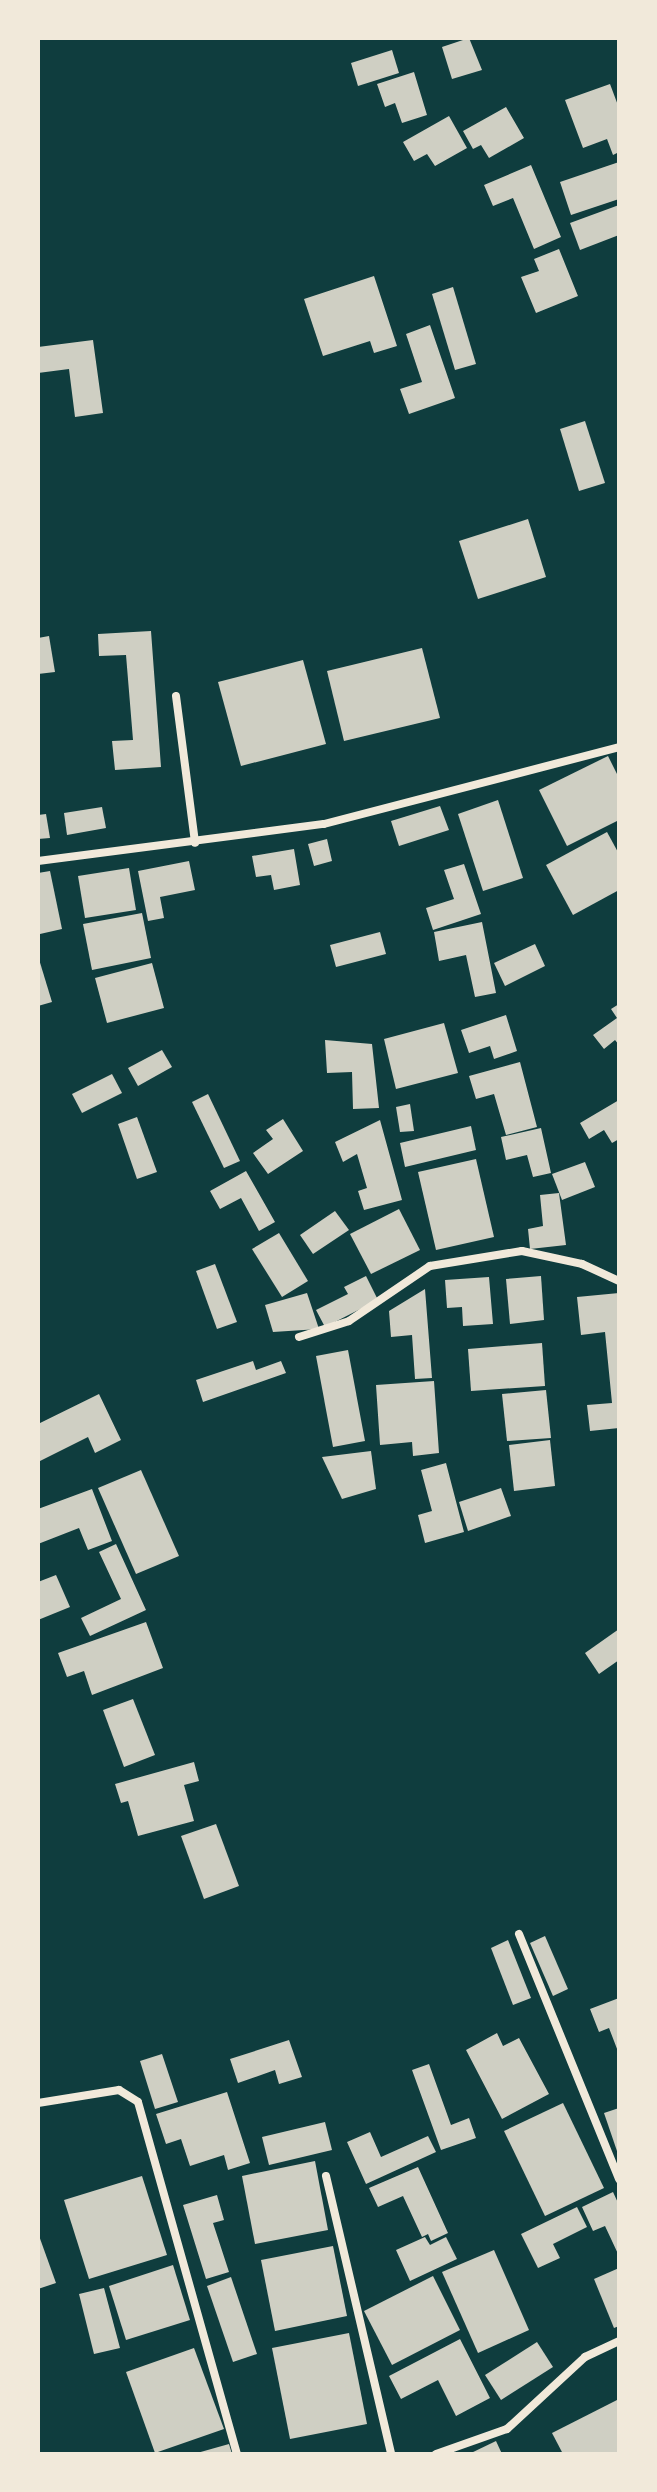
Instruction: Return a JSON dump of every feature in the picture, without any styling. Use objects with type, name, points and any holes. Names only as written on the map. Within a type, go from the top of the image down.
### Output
[{"type":"street","points":[[176,696],[195,843]]},
{"type":"street","points":[[38,861],[324,824],[619,747]]},
{"type":"street","points":[[299,1337],[349,1321],[430,1266],[522,1251],[582,1264],[619,1281]]},
{"type":"street","points":[[519,1934],[619,2179]]},
{"type":"street","points":[[38,2103],[119,2090],[138,2102],[237,2454]]},
{"type":"street","points":[[326,2176],[391,2454]]},
{"type":"street","points":[[436,2454],[507,2429],[585,2357],[619,2341]]},
{"type":"building","points":[[469,38],[482,70],[452,79],[442,47]]},
{"type":"building","points":[[392,50],[399,73],[358,86],[351,63]]},
{"type":"building","points":[[414,72],[427,115],[402,123],[395,103],[385,107],[377,84]]},
{"type":"building","points":[[610,84],[619,108],[619,152],[613,155],[607,139],[583,148],[565,100]]},
{"type":"building","points":[[506,107],[524,138],[489,158],[481,145],[473,149],[463,131]]},
{"type":"building","points":[[449,116],[467,148],[435,166],[427,154],[414,161],[403,142]]},
{"type":"building","points":[[619,162],[619,199],[571,215],[560,182]]},
{"type":"building","points":[[531,165],[561,237],[534,249],[513,198],[493,206],[484,185]]},
{"type":"building","points":[[619,205],[619,235],[580,250],[570,223]]},
{"type":"building","points":[[559,249],[578,296],[536,313],[521,277],[539,271],[534,259]]},
{"type":"building","points":[[374,276],[397,346],[374,353],[370,341],[323,356],[304,299]]},
{"type":"building","points":[[453,287],[476,364],[455,370],[432,294]]},
{"type":"building","points":[[430,325],[455,398],[409,414],[400,389],[422,382],[406,334]]},
{"type":"building","points":[[93,340],[103,413],[75,417],[69,369],[38,373],[38,347]]},
{"type":"building","points":[[585,421],[605,483],[579,491],[560,429]]},
{"type":"building","points":[[528,519],[546,577],[478,599],[459,541]]},
{"type":"building","points":[[151,631],[161,767],[115,770],[112,741],[133,740],[126,655],[99,656],[98,634]]},
{"type":"building","points":[[49,636],[55,672],[38,674],[38,638]]},
{"type":"building","points":[[422,648],[440,718],[344,741],[327,671]]},
{"type":"building","points":[[303,660],[326,744],[241,766],[218,682]]},
{"type":"building","points":[[608,756],[619,778],[619,820],[567,846],[539,790]]},
{"type":"building","points":[[498,800],[523,878],[483,891],[458,814]]},
{"type":"building","points":[[440,806],[449,830],[399,846],[391,821]]},
{"type":"building","points":[[102,807],[106,828],[67,835],[64,813]]},
{"type":"building","points":[[46,814],[50,838],[38,839],[38,815]]},
{"type":"building","points":[[607,832],[619,854],[619,890],[573,915],[546,865]]},
{"type":"building","points":[[327,839],[332,861],[314,866],[308,844]]},
{"type":"building","points":[[294,849],[300,885],[274,890],[271,875],[256,877],[252,856]]},
{"type":"building","points":[[189,861],[195,890],[160,897],[164,918],[148,921],[138,871]]},
{"type":"building","points":[[464,864],[481,914],[433,930],[426,908],[454,899],[444,870]]},
{"type":"building","points":[[129,868],[136,910],[85,918],[78,876]]},
{"type":"building","points":[[50,871],[62,929],[40,934],[38,873]]},
{"type":"building","points":[[142,913],[151,958],[92,970],[83,924]]},
{"type":"building","points":[[482,922],[496,993],[475,997],[466,955],[439,961],[434,932]]},
{"type":"building","points":[[380,932],[386,954],[336,967],[330,945]]},
{"type":"building","points":[[535,944],[545,966],[505,986],[494,963]]},
{"type":"building","points":[[38,956],[52,1002],[38,1006]]},
{"type":"building","points":[[152,963],[164,1008],[107,1023],[95,978]]},
{"type":"building","points":[[619,1004],[619,1045],[615,1040],[604,1049],[593,1035],[617,1018],[611,1009]]},
{"type":"building","points":[[506,1015],[517,1051],[494,1059],[490,1046],[469,1053],[461,1030]]},
{"type":"building","points":[[444,1023],[458,1073],[396,1089],[384,1039]]},
{"type":"building","points":[[325,1040],[372,1044],[379,1108],[353,1109],[352,1072],[327,1073]]},
{"type":"building","points":[[162,1050],[172,1067],[138,1086],[128,1068]]},
{"type":"building","points":[[520,1062],[537,1127],[506,1135],[494,1094],[476,1099],[469,1076]]},
{"type":"building","points":[[112,1074],[122,1093],[82,1113],[72,1094]]},
{"type":"building","points":[[208,1094],[240,1161],[224,1168],[192,1102]]},
{"type":"building","points":[[619,1100],[619,1139],[612,1143],[604,1130],[589,1139],[580,1123]]},
{"type":"building","points":[[410,1104],[414,1131],[400,1132],[396,1107]]},
{"type":"building","points":[[137,1117],[157,1172],[137,1179],[118,1124]]},
{"type":"building","points":[[283,1119],[303,1151],[268,1174],[253,1153],[273,1139],[266,1130]]},
{"type":"building","points":[[380,1120],[402,1200],[364,1210],[358,1191],[367,1188],[357,1154],[343,1162],[335,1142]]},
{"type":"building","points":[[471,1126],[476,1150],[405,1167],[400,1143]]},
{"type":"building","points":[[541,1128],[551,1173],[533,1177],[527,1155],[506,1160],[501,1137]]},
{"type":"building","points":[[476,1159],[494,1237],[436,1250],[418,1172]]},
{"type":"building","points":[[585,1162],[595,1187],[562,1200],[552,1174]]},
{"type":"building","points":[[246,1171],[275,1222],[259,1231],[241,1198],[220,1209],[210,1191]]},
{"type":"building","points":[[559,1193],[566,1245],[530,1249],[528,1229],[543,1226],[540,1195]]},
{"type":"building","points":[[399,1209],[420,1250],[371,1274],[350,1234]]},
{"type":"building","points":[[335,1211],[349,1230],[313,1254],[300,1235]]},
{"type":"building","points":[[279,1233],[308,1281],[282,1297],[252,1249]]},
{"type":"building","points":[[215,1264],[237,1322],[217,1329],[196,1271]]},
{"type":"building","points":[[366,1276],[378,1300],[325,1327],[316,1310],[348,1294],[344,1287]]},
{"type":"building","points":[[541,1276],[544,1320],[510,1324],[506,1279]]},
{"type":"building","points":[[489,1277],[493,1324],[463,1326],[462,1307],[447,1308],[445,1280]]},
{"type":"building","points":[[425,1289],[432,1378],[415,1379],[412,1335],[391,1337],[389,1311]]},
{"type":"building","points":[[307,1293],[319,1329],[273,1332],[265,1305]]},
{"type":"building","points":[[619,1293],[619,1428],[590,1431],[587,1405],[612,1403],[605,1332],[581,1335],[577,1297]]},
{"type":"building","points":[[542,1343],[545,1386],[471,1391],[468,1349]]},
{"type":"building","points":[[348,1350],[365,1441],[333,1447],[316,1356]]},
{"type":"building","points":[[253,1361],[256,1370],[281,1361],[286,1373],[203,1402],[196,1380]]},
{"type":"building","points":[[434,1381],[439,1453],[413,1456],[412,1442],[380,1445],[376,1385]]},
{"type":"building","points":[[546,1390],[551,1438],[507,1441],[502,1394]]},
{"type":"building","points":[[99,1394],[121,1440],[95,1453],[88,1437],[38,1462],[38,1424]]},
{"type":"building","points":[[550,1440],[555,1486],[514,1491],[509,1445]]},
{"type":"building","points":[[371,1451],[376,1489],[342,1499],[322,1457]]},
{"type":"building","points":[[446,1463],[464,1532],[425,1543],[418,1515],[432,1511],[421,1470]]},
{"type":"building","points":[[141,1470],[179,1556],[136,1574],[98,1488]]},
{"type":"building","points":[[501,1488],[511,1516],[468,1531],[459,1502]]},
{"type":"building","points":[[92,1489],[112,1541],[88,1550],[79,1528],[38,1544],[38,1509]]},
{"type":"building","points":[[116,1544],[146,1610],[90,1636],[81,1618],[121,1599],[99,1552]]},
{"type":"building","points":[[56,1575],[70,1607],[38,1620],[38,1582]]},
{"type":"building","points":[[146,1622],[163,1668],[92,1695],[84,1671],[67,1677],[58,1653]]},
{"type":"building","points":[[619,1629],[619,1660],[599,1674],[585,1653]]},
{"type":"building","points":[[133,1699],[155,1755],[124,1767],[103,1710]]},
{"type":"building","points":[[194,1762],[199,1781],[184,1785],[194,1821],[138,1836],[128,1801],[121,1803],[115,1784]]},
{"type":"building","points":[[216,1824],[239,1886],[204,1899],[181,1836]]},
{"type":"building","points":[[545,1936],[568,1989],[553,1996],[530,1943]]},
{"type":"building","points":[[508,1940],[531,1998],[513,2005],[491,1948]]},
{"type":"building","points":[[619,1998],[619,2054],[609,2028],[599,2032],[590,2009]]},
{"type":"building","points":[[497,2033],[503,2046],[519,2038],[549,2094],[502,2119],[466,2050]]},
{"type":"building","points":[[289,2040],[302,2077],[279,2084],[275,2070],[238,2083],[230,2059]]},
{"type":"building","points":[[162,2054],[178,2102],[155,2109],[140,2061]]},
{"type":"building","points":[[429,2064],[451,2125],[469,2118],[476,2138],[441,2150],[412,2070]]},
{"type":"building","points":[[227,2092],[250,2163],[228,2170],[224,2155],[190,2166],[181,2139],[166,2144],[156,2114]]},
{"type":"building","points":[[563,2103],[604,2188],[545,2216],[504,2131]]},
{"type":"building","points":[[619,2108],[619,2154],[618,2154],[604,2113]]},
{"type":"building","points":[[325,2122],[332,2150],[269,2165],[262,2137]]},
{"type":"building","points":[[370,2132],[381,2157],[428,2136],[436,2152],[366,2184],[347,2142]]},
{"type":"building","points":[[315,2161],[328,2230],[255,2244],[242,2176]]},
{"type":"building","points":[[418,2167],[448,2233],[431,2241],[428,2234],[422,2237],[403,2196],[378,2207],[369,2188]]},
{"type":"building","points":[[142,2176],[167,2255],[89,2279],[64,2200]]},
{"type":"building","points":[[613,2192],[619,2205],[619,2256],[605,2226],[593,2231],[582,2207]]},
{"type":"building","points":[[217,2195],[224,2220],[213,2223],[229,2272],[206,2279],[183,2205]]},
{"type":"building","points":[[577,2207],[587,2227],[553,2244],[560,2258],[538,2268],[521,2234]]},
{"type":"building","points":[[38,2233],[56,2283],[38,2289]]},
{"type":"building","points":[[425,2237],[430,2245],[446,2237],[457,2259],[410,2281],[396,2250]]},
{"type":"building","points":[[333,2246],[347,2316],[275,2331],[261,2260]]},
{"type":"building","points":[[494,2250],[529,2330],[478,2353],[442,2272]]},
{"type":"building","points":[[173,2265],[190,2320],[126,2340],[109,2286]]},
{"type":"building","points":[[619,2268],[619,2326],[614,2328],[594,2279]]},
{"type":"building","points":[[433,2276],[460,2330],[392,2365],[364,2311]]},
{"type":"building","points":[[231,2277],[257,2354],[233,2362],[207,2286]]},
{"type":"building","points":[[104,2288],[120,2348],[94,2354],[79,2294]]},
{"type":"building","points":[[349,2333],[367,2424],[290,2439],[272,2348]]},
{"type":"building","points":[[460,2339],[490,2398],[456,2416],[438,2380],[401,2399],[389,2376]]},
{"type":"building","points":[[537,2342],[553,2367],[501,2400],[485,2375]]},
{"type":"building","points":[[194,2348],[224,2429],[155,2453],[126,2372]]},
{"type":"building","points":[[619,2399],[619,2454],[563,2454],[552,2433]]},
{"type":"building","points":[[496,2441],[502,2454],[469,2454]]},
{"type":"building","points":[[229,2444],[232,2454],[197,2454],[197,2453]]}]
